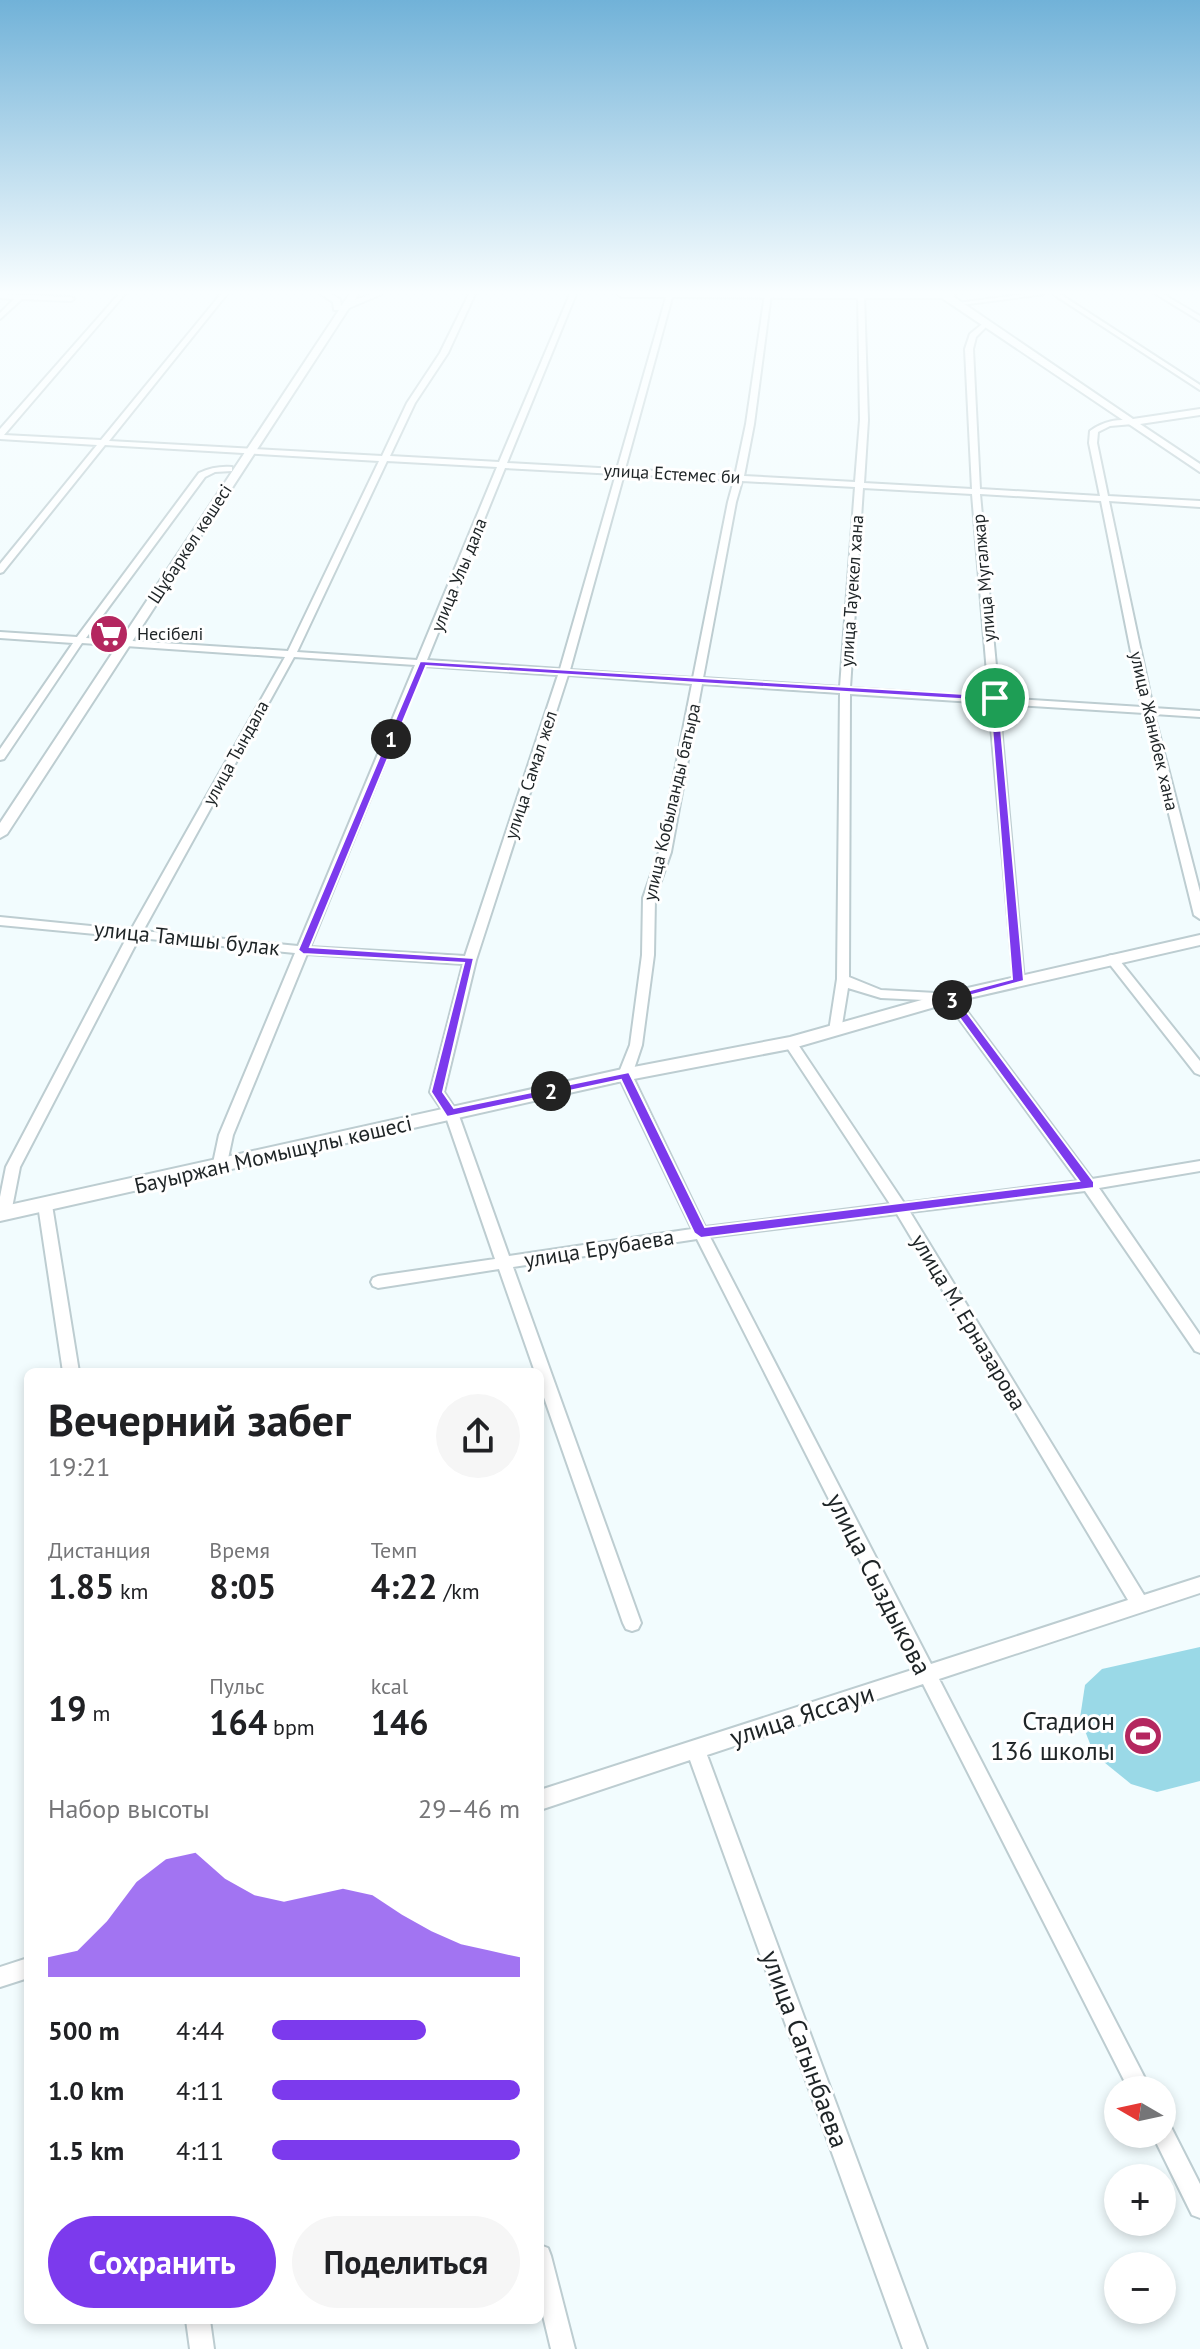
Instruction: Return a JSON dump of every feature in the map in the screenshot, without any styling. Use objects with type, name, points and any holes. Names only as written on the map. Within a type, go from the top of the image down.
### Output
[{"type":"street","points":[[0,436],[28,404]]},
{"type":"street","points":[[0,570],[135,404]]},
{"type":"street","name":"Шұбаркөл көшесі","points":[[0,814],[119,644],[277,404]]},
{"type":"street","name":"улица Тындала","points":[[2,1213],[13,1167],[136,932],[291,654],[388,458],[411,404]]},
{"type":"street","name":"улица Улы дала","points":[[219,1168],[226,1135],[529,404]]},
{"type":"street","name":"улица Самал жел","points":[[451,1113],[437,1092],[470,960],[564,673],[638,404]]},
{"type":"street","name":"улица Кобыланды батыра","points":[[625,1075],[636,1045],[648,955],[649,898],[665,852],[754,404]]},
{"type":"street","name":"улица Тауекел хана","points":[[835,1031],[843,979],[845,688],[864,404]]},
{"type":"street","name":"улица Мугалжар","points":[[972,404],[976,493],[1018,981]]},
{"type":"street","points":[[1103,404],[1200,469]]},
{"type":"street","points":[[1130,422],[1200,412]]},
{"type":"street","name":"улица Жанибек хана","points":[[1130,422],[1108,424],[1094,431],[1093,443],[1107,499],[1113,545],[1148,710],[1200,915]]},
{"type":"street","name":"улица Естемес би","points":[[0,436],[1200,504]]},
{"type":"street","name":"Шұбаркөл көшесі","points":[[0,834],[229,469],[245,452]]},
{"type":"street","name":"Шұбаркөл көшесі","points":[[0,757],[79,641],[202,475],[213,470],[229,469]]},
{"type":"street","points":[[0,635],[564,673],[845,688],[1200,714]]},
{"type":"street","name":"улица Тамшы булак","points":[[0,921],[303,950],[470,960]]},
{"type":"street","name":"Бауыржан Момышұлы көшесі","points":[[2,1213],[219,1168],[625,1075],[790,1043],[950,997],[1200,940]]},
{"type":"street","points":[[1112,959],[1200,1070]]},
{"type":"street","points":[[843,979],[856,989],[879,995],[950,997],[1089,1185],[1200,1347]]},
{"type":"street","name":"улица М. Ерназарова","points":[[790,1043],[901,1209],[1140,1604]]},
{"type":"street","name":"улица Сыздыкова","points":[[625,1075],[701,1233],[1133,2076]]},
{"type":"street","points":[[451,1113],[543,1368]]},
{"type":"street","name":"улица Ерубаева","points":[[378,1282],[701,1233],[1089,1185],[1200,1166]]},
{"type":"street","points":[[45,1205],[70,1368]]},
{"type":"street","points":[[544,1372],[632,1623]]},
{"type":"street","name":"улица Яссауи","points":[[544,1799],[1200,1585]]},
{"type":"street","name":"улица Сагынбаева","points":[[696,1750],[915,2349]]},
{"type":"street","points":[[0,1977],[24,1969]]},
{"type":"street","points":[[1170,2148],[1200,2207]]},
{"type":"street","points":[[544,2272],[563,2349]]},
{"type":"street","points":[[199,2324],[202,2349]]},
{"type":"shaded area","name":"Стадион 136 школы","points":[[1200,1647],[1200,1781],[1157,1792],[1131,1784],[1094,1754],[1080,1718],[1085,1685],[1102,1669]]},
{"type":"place","name":"Несібелі","points":[[109,634]]},
{"type":"place","name":"Стадион 136 школы","points":[[1143,1736]]},
{"type":"route","points":[[423,663],[995,698],[1018,981],[950,997],[1089,1185],[701,1233],[625,1075],[451,1113],[437,1092],[470,960],[303,950],[423,663]]}]
